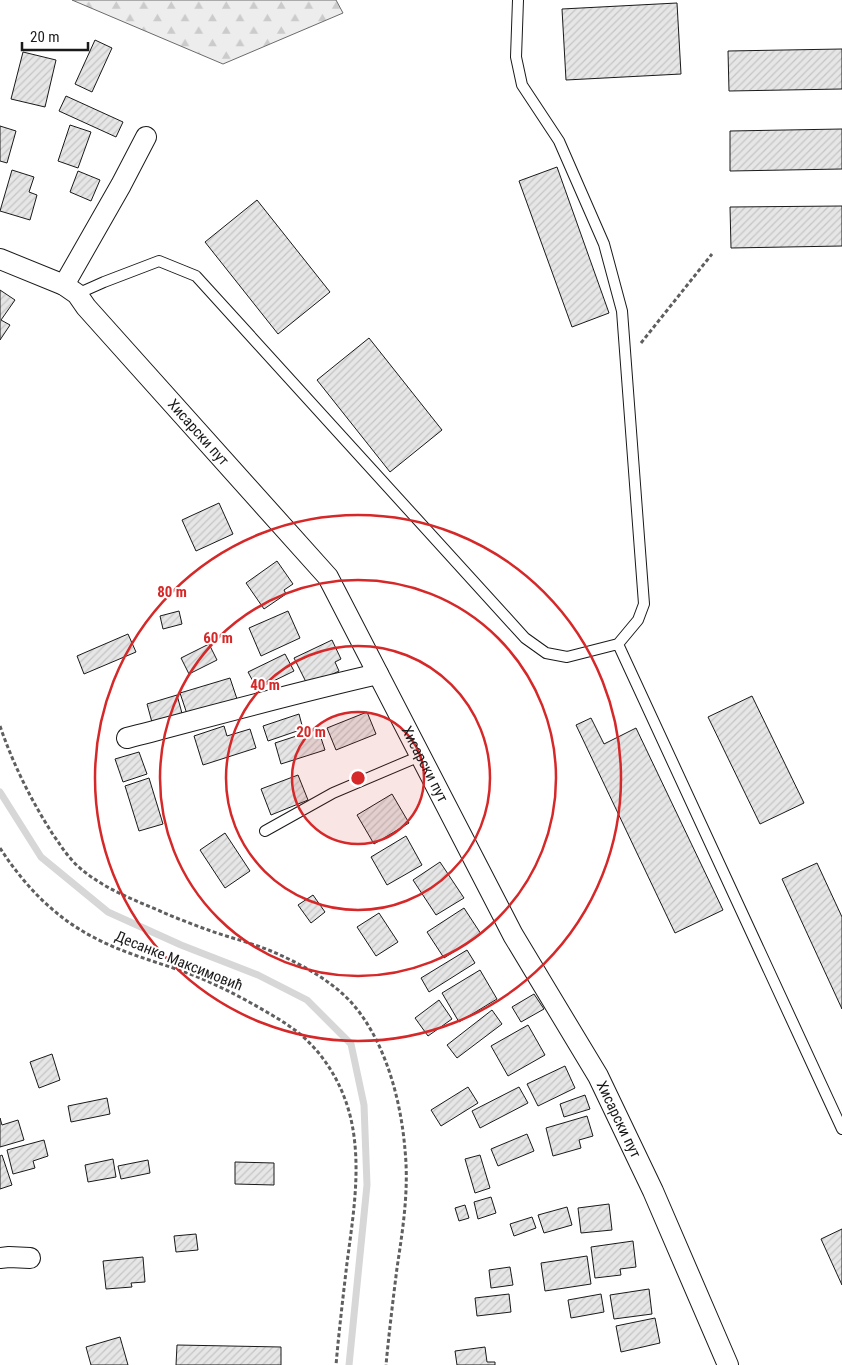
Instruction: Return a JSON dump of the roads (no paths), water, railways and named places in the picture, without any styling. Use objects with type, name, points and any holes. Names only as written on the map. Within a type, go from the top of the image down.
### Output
[{"type":"street","points":[[0,259],[70,290],[146,137]]},
{"type":"street","name":"Хисарски пут","points":[[70,290],[328,578],[513,935],[598,1076],[653,1190],[728,1365]]},
{"type":"street","points":[[128,738],[227,711],[378,674]]},
{"type":"street","points":[[0,1258],[30,1258]]},
{"type":"lane","points":[[70,290],[104,282],[159,261],[196,276],[525,638],[546,653],[567,657],[618,644],[638,620],[644,604],[622,311],[604,244],[559,141],[522,85],[516,57],[518,0]]},
{"type":"lane","points":[[618,644],[842,1129]]},
{"type":"lane","points":[[266,831],[333,793],[420,756]]},
{"type":"waterway","points":[[0,792],[41,857],[108,912],[181,945],[258,975],[307,1000],[351,1044],[364,1105],[367,1185],[349,1365]]}]
